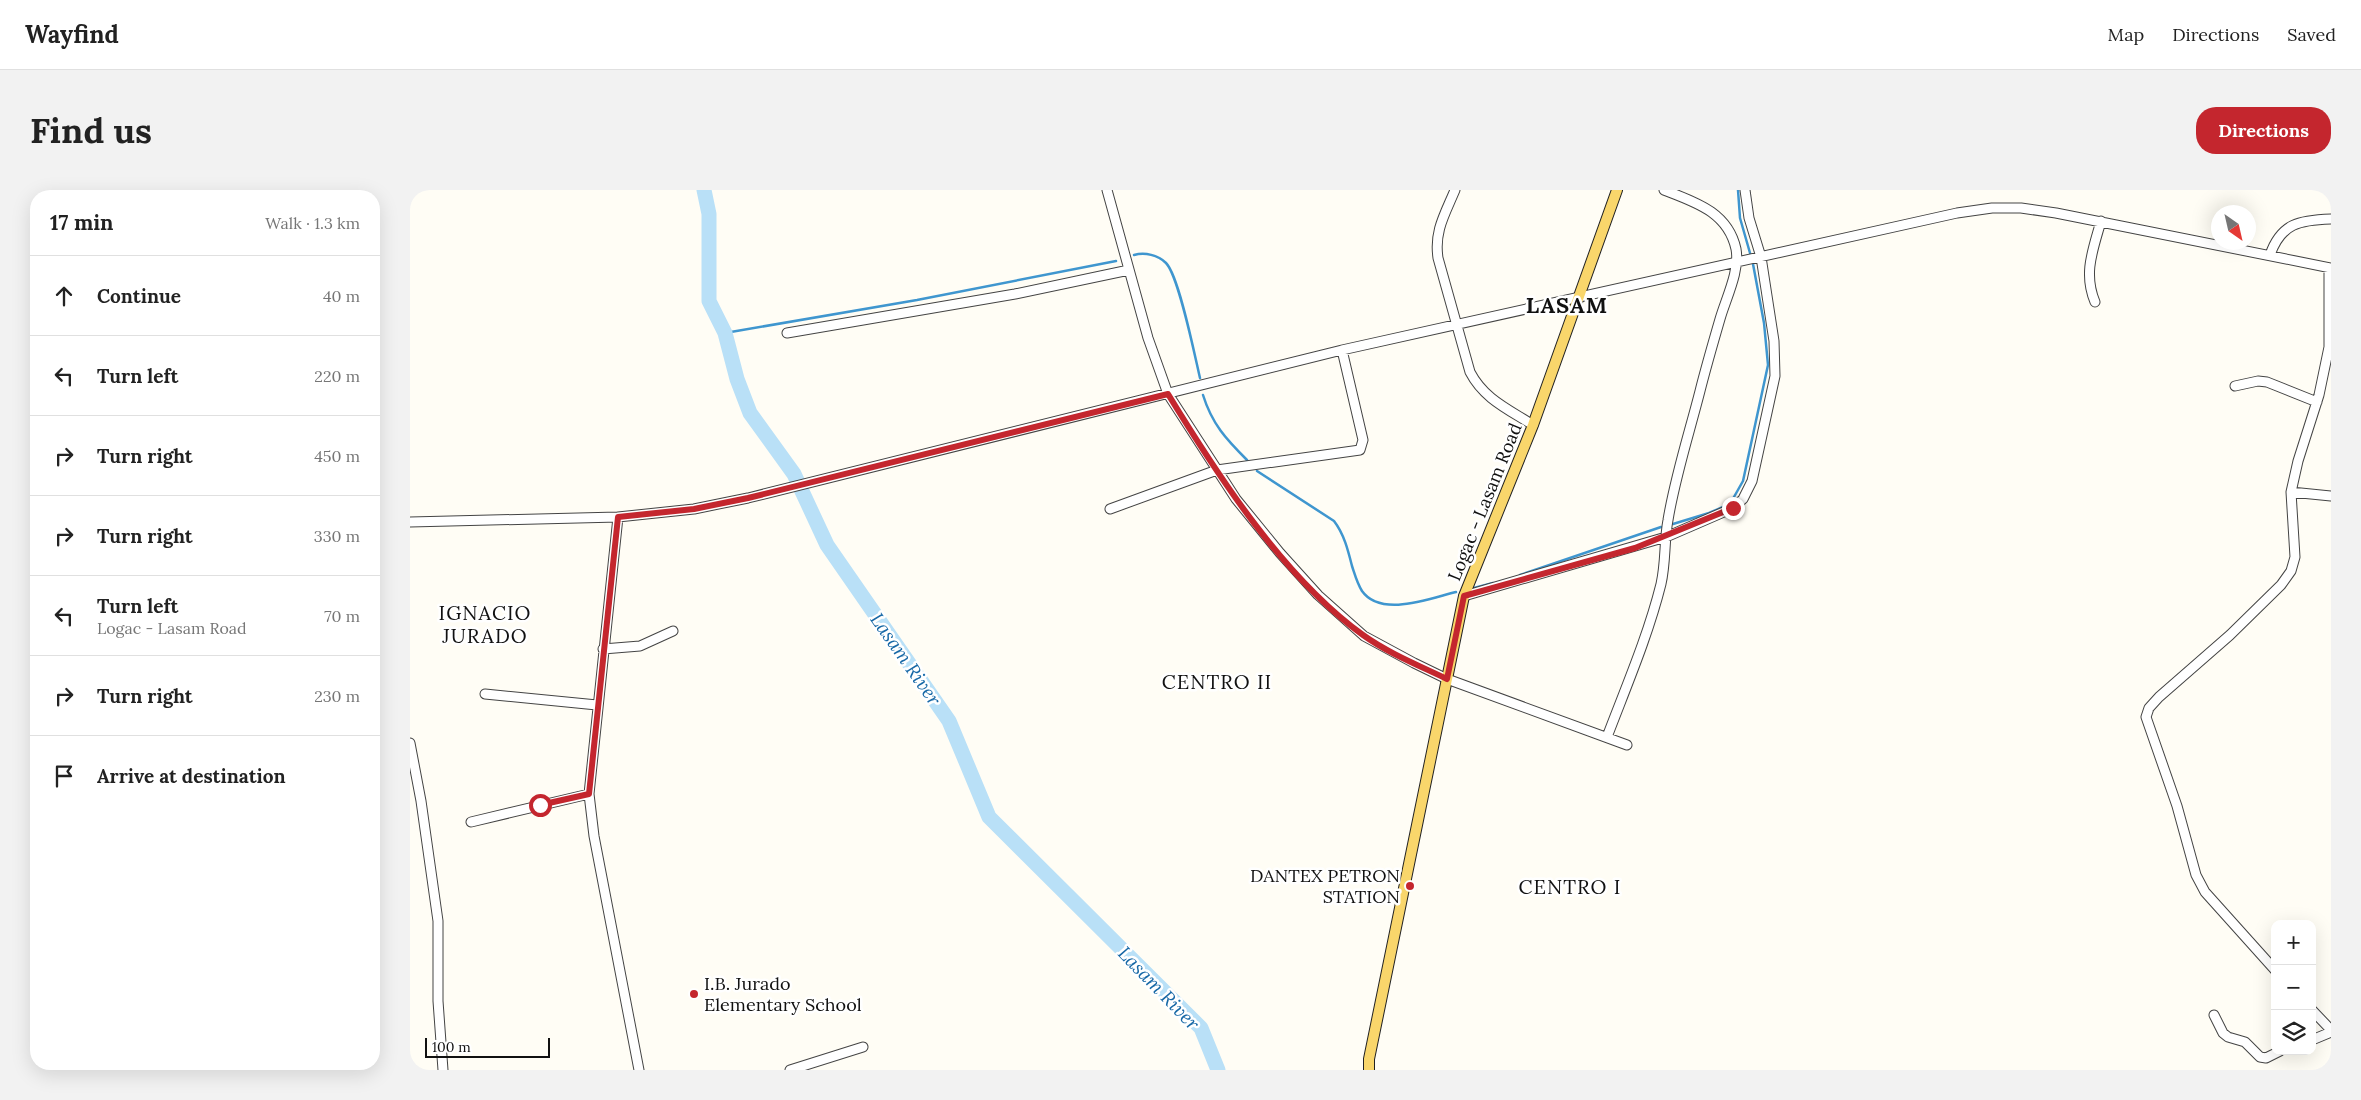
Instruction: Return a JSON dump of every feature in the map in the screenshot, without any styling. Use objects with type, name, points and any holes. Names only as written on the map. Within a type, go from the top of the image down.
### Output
[{"type":"main road","name":"Logac - Lasam Road","points":[[1369,1070],[1369,1059],[1464,596],[1533,425],[1617,190]]},
{"type":"street","points":[[1107,190],[1148,338],[1168,394],[1236,499],[1280,553],[1318,595],[1364,636],[1447,679],[1627,745]]},
{"type":"street","points":[[1455,190],[1438,232],[1436,242],[1470,372],[1477,386],[1486,395],[1533,425]]},
{"type":"street","points":[[1607,737],[1661,586],[1666,563],[1666,537],[1673,495],[1712,345],[1737,262],[1735,248],[1728,229],[1717,214],[1695,202],[1664,190]]},
{"type":"street","points":[[1464,596],[1666,537],[1733,508],[1743,499],[1752,481],[1775,376],[1774,340],[1761,257],[1749,218],[1745,190]]},
{"type":"street","points":[[410,522],[557,516],[618,517],[694,509],[856,472],[1342,350],[1957,213],[1992,208],[2021,208],[2101,221],[2330,268],[2329,347],[2317,402],[2291,492],[2295,557],[2291,571],[2280,585],[2230,635],[2159,697],[2149,708],[2146,717],[2178,806],[2196,875],[2205,892],[2271,966]]},
{"type":"street","points":[[2270,255],[2274,243],[2290,226],[2302,222],[2331,219]]},
{"type":"street","points":[[2095,302],[2090,290],[2088,272],[2101,221]]},
{"type":"street","points":[[787,333],[1015,294],[1128,270]]},
{"type":"street","points":[[1110,509],[1217,470],[1360,450],[1363,440],[1342,350]]},
{"type":"street","points":[[2235,386],[2258,381],[2267,382],[2317,402]]},
{"type":"street","points":[[2291,492],[2331,496]]},
{"type":"street","points":[[618,517],[589,794],[594,836],[639,1070]]},
{"type":"street","points":[[603,649],[640,646],[673,631]]},
{"type":"street","points":[[485,694],[597,705]]},
{"type":"street","points":[[410,742],[421,800],[438,921],[438,1001],[443,1070]]},
{"type":"street","points":[[472,822],[589,794]]},
{"type":"street","points":[[2316,1014],[2331,1031],[2316,1038]]},
{"type":"street","points":[[2214,1015],[2223,1033],[2228,1037],[2246,1042],[2260,1057],[2266,1058],[2272,1055]]},
{"type":"street","points":[[790,1070],[863,1047]]},
{"type":"waterway","name":"Lasam River","points":[[704,190],[709,214],[709,301],[725,333],[737,379],[750,413],[794,474],[827,545],[949,721],[989,817],[1201,1028],[1218,1070]]},
{"type":"waterway","points":[[1738,190],[1740,218],[1750,253]]},
{"type":"waterway","points":[[1134,255],[1155,256],[1163,260],[1171,271],[1181,300],[1200,378]]},
{"type":"waterway","points":[[725,333],[917,300],[1116,261]]},
{"type":"waterway","points":[[1673,524],[1709,513],[1730,504],[1743,481],[1768,365],[1764,323],[1753,264]]},
{"type":"waterway","points":[[1203,395],[1215,423],[1247,460]]},
{"type":"waterway","points":[[1257,471],[1334,521],[1345,542],[1359,585],[1370,599],[1394,605],[1407,604],[1456,592]]},
{"type":"waterway","points":[[1520,575],[1661,527]]},
{"type":"waterway","points":[[1474,588],[1493,583]]},
{"type":"place","name":"DANTEX PETRON STATION","points":[[1410,886]]},
{"type":"place","name":"I.B. Jurado Elementary School","points":[[694,994]]},
{"type":"district","name":"LASAM","points":[[1567,305]]},
{"type":"district","name":"IGNACIO JURADO","points":[[485,624]]},
{"type":"district","name":"CENTRO II","points":[[1217,682]]},
{"type":"district","name":"CENTRO I","points":[[1570,887]]},
{"type":"route","points":[[540,805],[589,794],[618,517],[694,509],[748,498],[1168,394],[1236,499],[1280,553],[1318,595],[1364,636],[1447,679],[1464,596],[1635,548],[1666,537],[1733,508]]}]
